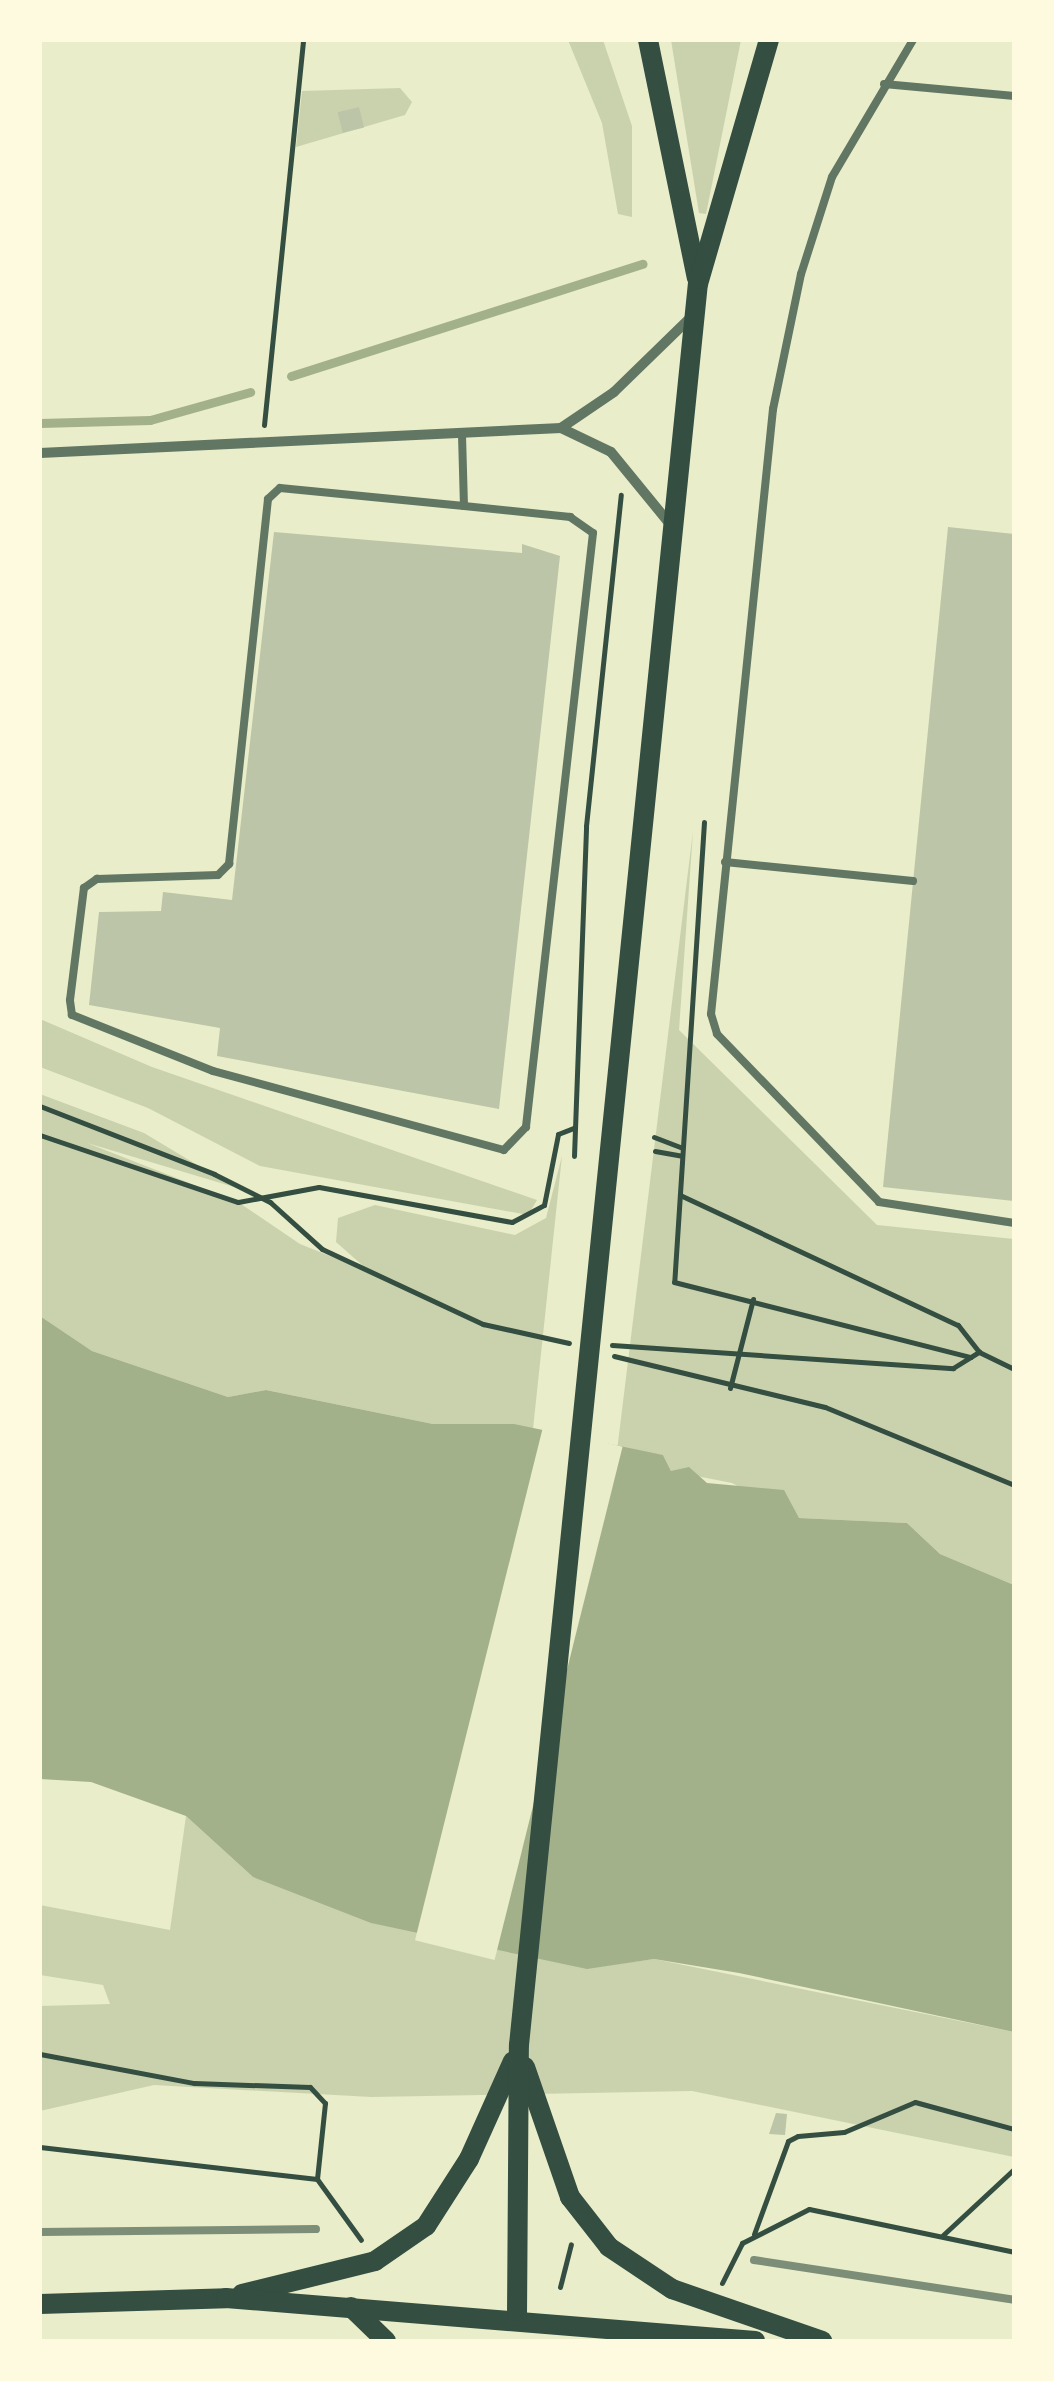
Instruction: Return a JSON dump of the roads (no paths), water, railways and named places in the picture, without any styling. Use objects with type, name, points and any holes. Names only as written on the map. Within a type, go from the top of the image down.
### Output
[{"type":"main road","points":[[648,40],[698,284]]},
{"type":"main road","points":[[517,2316],[519,2045],[612,1160],[698,284],[769,40]]},
{"type":"main road","points":[[226,2298],[375,2261],[426,2226],[451,2193],[519,2045]]},
{"type":"main road","points":[[519,2045],[548,2148],[589,2224],[651,2279],[716,2307],[822,2341]]},
{"type":"main road","points":[[40,2304],[226,2298],[517,2316],[755,2341]]},
{"type":"main road","points":[[351,2307],[386,2341]]},
{"type":"street","points":[[561,428],[614,392],[695,312]]},
{"type":"street","points":[[40,453],[262,446],[561,428],[612,452],[673,529]]},
{"type":"lane","points":[[912,40],[832,177],[789,332],[725,862],[717,1034],[879,1202],[1014,1222]]},
{"type":"lane","points":[[884,84],[1014,96]]},
{"type":"lane","points":[[462,435],[464,506]]},
{"type":"lane","points":[[280,488],[464,506],[570,517],[593,533],[526,1127],[504,1150],[213,1071],[72,1015],[70,1000],[84,888],[97,880],[218,875],[228,864],[268,498],[280,488]]},
{"type":"lane","points":[[725,862],[913,881]]},
{"type":"waterway","points":[[291,376],[643,264]]},
{"type":"waterway","points":[[40,423],[150,420],[250,392]]},
{"type":"railway","points":[[40,2232],[316,2229]]},
{"type":"railway","points":[[754,2260],[1014,2300]]}]
